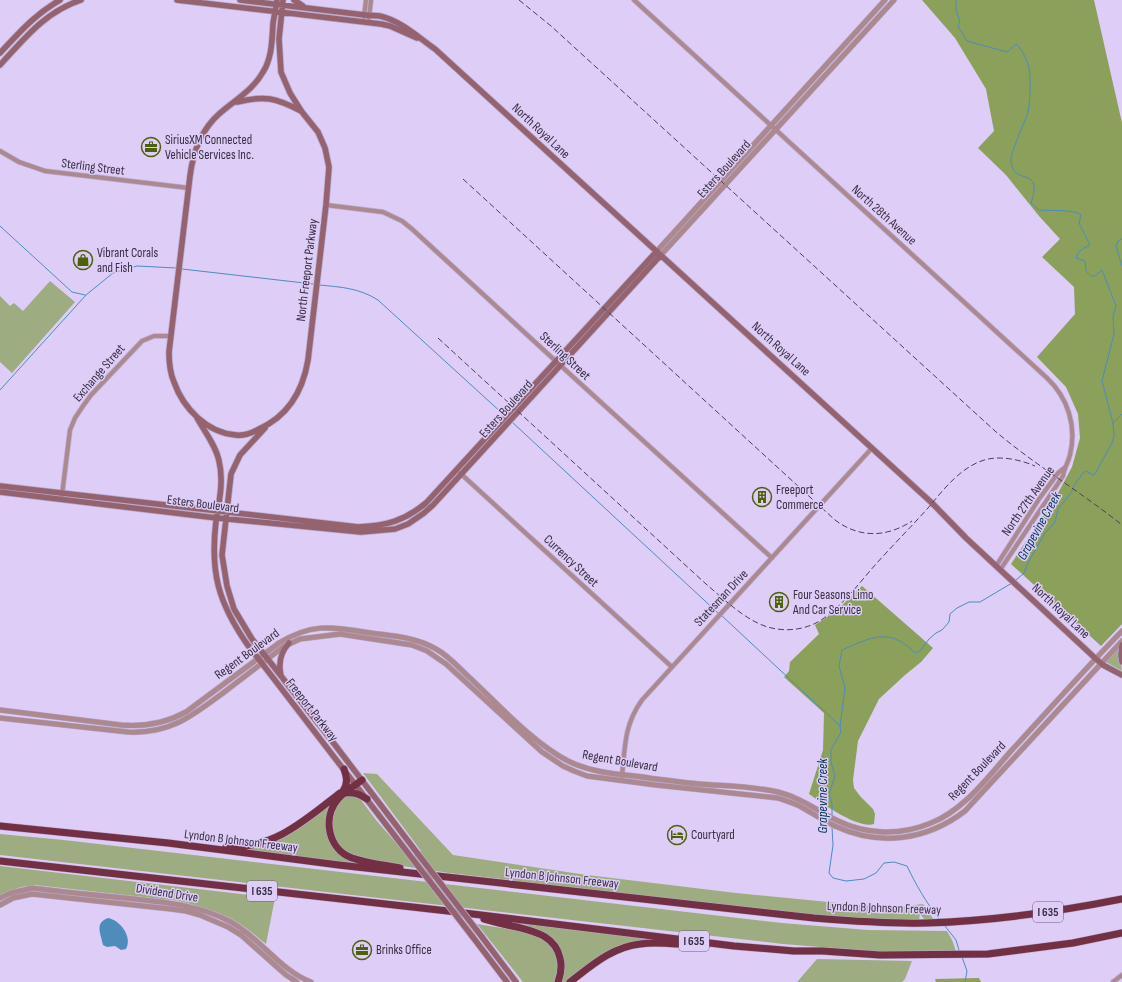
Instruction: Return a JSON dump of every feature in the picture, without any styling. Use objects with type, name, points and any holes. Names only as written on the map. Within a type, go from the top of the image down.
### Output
[{"type":"highway","points":[[344,770],[347,778],[347,785],[344,792],[333,807],[329,824],[334,843],[343,853],[351,858],[362,861],[481,881]]},
{"type":"highway","points":[[168,843],[238,847],[259,844],[284,834],[358,781]]},
{"type":"highway","points":[[344,792],[359,794],[367,799]]},
{"type":"highway","name":"Lyndon B Johnson Freeway","points":[[0,826],[168,843],[339,865],[814,918],[864,922],[925,923],[1024,916],[1089,906],[1122,899]]},
{"type":"highway","name":"I 635","points":[[0,861],[448,911],[734,946],[794,951],[942,956],[988,954],[1072,943],[1122,933]]},
{"type":"highway","points":[[448,911],[531,930],[543,935],[553,943],[559,954],[561,967],[558,982]]},
{"type":"highway","points":[[570,982],[609,954],[635,944],[652,943],[734,946]]},
{"type":"main road","points":[[9,55],[2,52],[30,21],[43,10],[60,0]]},
{"type":"main road","points":[[177,0],[279,12],[366,19]]},
{"type":"main road","name":"North Royal Lane","points":[[240,0],[280,2],[366,19],[390,26],[423,40],[435,49],[932,503],[966,538],[1095,658],[1122,675]]},
{"type":"main road","points":[[294,0],[307,8]]},
{"type":"main road","points":[[0,65],[36,26],[49,16],[77,1]]},
{"type":"main road","points":[[280,2],[279,39],[281,72],[290,93],[302,112]]},
{"type":"main road","points":[[268,425],[250,434],[236,435],[212,427],[196,416],[186,405],[173,382],[169,352],[188,188],[193,160],[201,137],[218,115],[248,91],[264,71],[271,49],[279,12]]},
{"type":"main road","points":[[235,102],[254,98],[268,98],[282,101],[302,112]]},
{"type":"main road","name":"North Freeport Parkway","points":[[268,425],[290,404],[297,394],[304,378],[308,360],[326,205],[329,168],[325,148],[318,132],[302,112]]},
{"type":"main road","name":"Esters Boulevard","points":[[0,486],[217,518],[361,532],[395,529],[408,524],[424,513],[459,472],[659,253]]},
{"type":"main road","name":"Freeport Parkway","points":[[196,416],[214,447],[219,461],[221,483],[213,545],[215,574],[223,601],[232,622],[344,770],[358,781],[367,799],[507,982]]},
{"type":"main road","name":"Freeport Parkway","points":[[268,425],[245,449],[230,474],[222,555],[224,572],[234,609],[244,627],[265,657],[302,703],[358,781],[418,854],[516,982]]},
{"type":"main road","name":"Esters Boulevard","points":[[0,492],[63,495],[358,527],[386,525],[407,517],[426,503],[459,472]]},
{"type":"main road","points":[[215,574],[220,578],[226,593],[230,598]]},
{"type":"main road","points":[[282,678],[279,665],[282,654],[289,643]]},
{"type":"main road","points":[[1122,645],[1122,662]]},
{"type":"street","points":[[366,0],[366,19]]},
{"type":"street","points":[[366,19],[371,0]]},
{"type":"street","name":"North 28th Avenue","points":[[634,0],[1052,383],[1070,411],[1072,424],[1070,454],[1064,468]]},
{"type":"street","name":"Esters Boulevard","points":[[835,60],[886,0]]},
{"type":"street","name":"Esters Boulevard","points":[[659,253],[835,60],[894,0]]},
{"type":"street","name":"Sterling Street","points":[[0,151],[19,162],[45,172],[188,188]]},
{"type":"street","name":"Sterling Street","points":[[326,205],[383,212],[402,221],[430,244],[558,364],[772,558]]},
{"type":"street","name":"Exchange Street","points":[[63,495],[70,430],[75,418],[83,406],[142,341],[154,336],[171,336]]},
{"type":"street","name":"Statesman Drive","points":[[621,778],[629,723],[642,700],[872,448]]},
{"type":"street","name":"North 27th Avenue","points":[[998,568],[1039,500],[1058,473],[1064,468]]},
{"type":"street","name":"North 27th Avenue","points":[[998,568],[1063,476],[1064,468]]},
{"type":"street","name":"Currency Street","points":[[459,472],[672,667]]},
{"type":"street","points":[[1039,500],[1045,503]]},
{"type":"street","name":"Regent Boulevard","points":[[0,718],[138,733],[162,729],[181,722],[195,714],[262,663],[265,657],[294,635],[311,629],[324,627],[400,636],[435,648],[453,662],[549,749],[581,766],[621,778]]},
{"type":"street","name":"Regent Boulevard","points":[[876,835],[917,828],[941,819],[956,810],[1095,658],[1122,631]]},
{"type":"street","name":"Regent Boulevard","points":[[0,710],[132,726],[156,723],[169,720],[186,712],[258,658],[265,657],[289,643],[306,638],[340,634],[393,641],[427,651],[446,664],[550,758],[563,766],[587,776],[694,786],[778,798],[795,804],[834,826],[858,832],[901,838],[944,825],[965,811],[1122,641]]},
{"type":"street","name":"Regent Boulevard","points":[[694,786],[762,789],[780,793],[806,802],[858,832]]},
{"type":"street","name":"Dividend Drive","points":[[0,898],[11,893],[32,888],[178,910],[200,915],[228,927],[241,935],[297,982]]},
{"type":"street","name":"Dividend Drive","points":[[0,905],[13,898],[32,894],[187,905],[202,909],[231,922],[244,930],[290,970],[298,976],[311,982]]},
{"type":"street","points":[[1113,982],[1122,975]]},
{"type":"green space","points":[[922,0],[1094,0],[1122,123],[1122,624],[1101,646],[1011,564],[1058,493],[1072,467],[1080,438],[1078,414],[1066,387],[1037,357],[1075,314],[1074,287],[1042,257],[1060,239],[1039,216],[1006,175],[978,148],[994,131],[986,89],[955,38]]},
{"type":"green space","points":[[50,281],[75,302],[12,373],[0,362],[0,296],[10,306],[14,303],[23,311]]},
{"type":"green space","points":[[862,586],[933,648],[921,662],[879,699],[858,741],[853,780],[854,788],[873,809],[875,814],[874,824],[867,825],[841,815],[809,794],[823,750],[824,713],[784,677],[789,671],[790,662],[819,634],[815,625],[836,611]]},
{"type":"green space","points":[[1119,647],[1122,671],[1106,662]]},
{"type":"green space","points":[[363,773],[377,774],[453,855],[587,875],[736,893],[890,908],[923,904],[934,920],[925,920],[920,914],[919,920],[835,918],[449,873],[401,866],[361,857],[343,849],[335,838],[333,832],[332,825],[335,811],[341,800],[345,796],[349,795],[358,796],[376,820],[410,859],[421,851]]},
{"type":"green space","points":[[334,799],[331,841],[366,865],[238,849],[261,846]]},
{"type":"green space","points":[[0,834],[64,840],[782,923],[868,930],[947,931],[956,951],[882,952],[783,944],[0,855]]},
{"type":"green space","points":[[0,866],[275,898],[266,944],[246,928],[222,914],[179,901],[35,885],[21,887],[0,895]]},
{"type":"green space","points":[[477,924],[533,933],[544,937],[555,950],[558,967],[554,982],[523,982]]},
{"type":"green space","points":[[524,924],[653,939],[635,942],[567,982],[559,982],[563,964],[549,936],[540,930],[523,926]]},
{"type":"green space","points":[[817,959],[912,961],[905,979],[902,982],[797,982]]},
{"type":"green space","points":[[979,978],[981,982],[936,982],[935,979]]},
{"type":"water","points":[[108,918],[117,922],[127,934],[128,944],[126,949],[121,950],[115,946],[107,947],[103,945],[100,926],[104,920]]},
{"type":"waterway","name":"Grapevine Creek","points":[[956,0],[956,10],[960,21],[958,26],[967,41],[1007,52],[1016,44],[1024,55],[1030,72],[1029,108],[1012,155],[1011,161],[1013,169],[1017,173],[1031,180],[1034,184],[1031,203],[1039,210],[1067,211],[1081,215],[1079,223],[1090,245],[1083,248],[1076,258],[1085,261],[1086,271],[1091,276],[1095,276],[1102,270],[1116,306],[1113,316],[1114,334],[1102,381],[1113,423],[1114,436],[1112,443],[1095,474],[1093,475],[1086,471],[1075,484],[1071,493],[1058,509],[1055,522],[1045,533],[1024,573],[1016,580]]},
{"type":"waterway","points":[[0,226],[72,292],[85,295]]},
{"type":"waterway","points":[[1122,239],[1118,241],[1116,246],[1122,266]]},
{"type":"waterway","points":[[0,390],[86,295],[113,273],[137,266],[176,268]]},
{"type":"waterway","points":[[182,269],[313,284]]},
{"type":"waterway","points":[[319,285],[342,287],[364,293],[378,300],[504,415]]},
{"type":"waterway","points":[[1113,423],[1122,414]]},
{"type":"waterway","points":[[512,422],[718,613]]},
{"type":"waterway","name":"Grapevine Creek","points":[[832,815],[832,804],[829,794],[835,776],[831,762],[831,750],[841,732],[840,726],[845,688],[839,666],[842,650],[872,638],[887,637],[903,643],[915,653],[921,650],[929,639],[942,630],[949,622],[950,614],[957,608],[969,602],[980,602],[1012,583]]},
{"type":"waterway","points":[[721,615],[840,726]]},
{"type":"waterway","name":"Grapevine Creek","points":[[832,827],[833,845],[829,873],[833,878],[846,881],[864,879],[876,873],[884,863],[894,862],[907,866],[914,880],[939,919]]},
{"type":"waterway","name":"Grapevine Creek","points":[[945,926],[956,940],[959,950]]},
{"type":"waterway","name":"Grapevine Creek","points":[[962,957],[967,971],[965,982]]},
{"type":"railway","points":[[519,0],[551,26],[995,431],[1122,525]]},
{"type":"railway","points":[[463,179],[835,520],[854,530],[873,534],[892,531],[912,521]]},
{"type":"railway","points":[[438,338],[706,584],[739,612],[767,627],[792,630],[807,627],[825,618],[841,604],[947,486],[962,472],[970,467],[979,462],[994,458],[1018,460],[1035,466]]},
{"type":"place","name":"SiriusXM Connected Vehicle Services Inc.","points":[[151,147]]},
{"type":"place","name":"Vibrant Corals and Fish","points":[[83,260]]},
{"type":"place","name":"Freeport Commerce","points":[[762,497]]},
{"type":"place","name":"Four Seasons Limo And Car Service","points":[[779,602]]},
{"type":"place","name":"Courtyard","points":[[677,835]]},
{"type":"place","name":"Brinks Office","points":[[362,950]]}]
